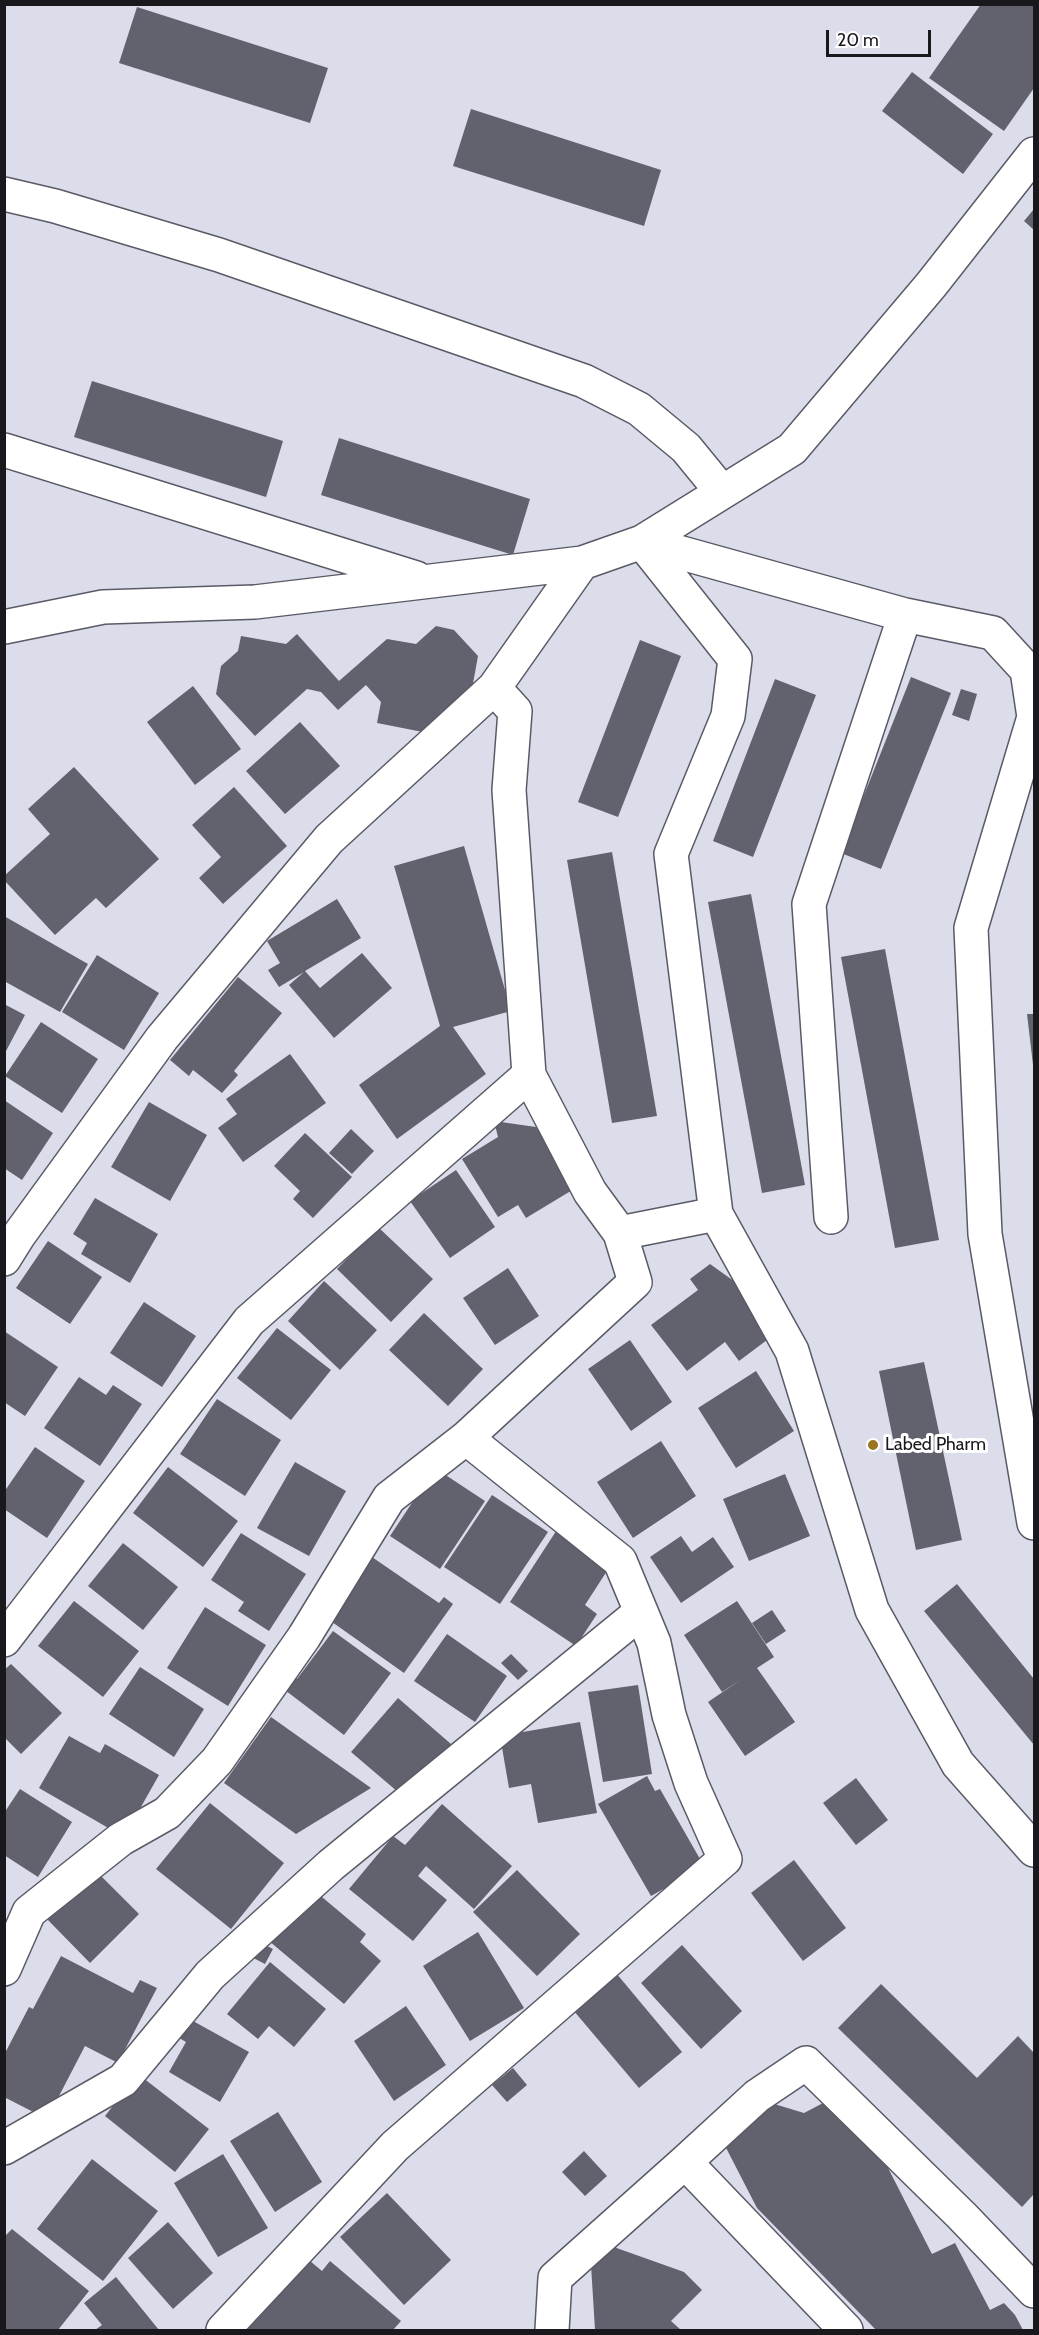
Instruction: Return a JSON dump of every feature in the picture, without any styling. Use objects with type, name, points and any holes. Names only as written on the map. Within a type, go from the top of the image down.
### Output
[{"type":"street","points":[[4,627],[103,607],[255,603],[582,563],[642,542],[792,449],[931,285],[1035,154]]},
{"type":"street","points":[[4,194],[55,206],[219,255],[584,381],[639,409],[686,448],[722,492]]},
{"type":"street","points":[[4,450],[426,581]]},
{"type":"street","points":[[642,542],[905,615],[993,633],[1027,670],[1034,717],[971,928],[985,1234],[1035,1523]]},
{"type":"street","points":[[642,542],[735,659],[728,716],[671,854],[716,1214],[792,1351],[872,1610],[958,1764],[1035,1850]]},
{"type":"street","points":[[4,1259],[162,1038],[329,839],[494,688],[582,563]]},
{"type":"street","points":[[831,1217],[809,904],[905,615]]},
{"type":"street","points":[[4,1969],[29,1912],[121,1839],[167,1813],[217,1761],[304,1637],[389,1498],[466,1438],[635,1282],[620,1233],[590,1192],[528,1075],[509,790],[515,711],[494,688]]},
{"type":"street","points":[[4,1640],[249,1321],[528,1075]]},
{"type":"street","points":[[620,1233],[716,1214]]},
{"type":"street","points":[[223,2331],[395,2146],[725,1859],[691,1783],[669,1715],[654,1643],[620,1561],[466,1438]]},
{"type":"street","points":[[4,2148],[123,2080],[210,1975],[322,1873],[641,1612]]},
{"type":"street","points":[[552,2331],[555,2278],[757,2096],[806,2063],[1035,2291]]},
{"type":"street","points":[[685,2162],[846,2331]]},
{"type":"building","points":[[981,4],[1034,4],[1034,88],[1004,131],[929,78]]},
{"type":"building","points":[[137,7],[328,68],[310,123],[119,63]]},
{"type":"building","points":[[912,72],[993,134],[963,174],[882,111]]},
{"type":"building","points":[[471,109],[661,170],[644,226],[453,166]]},
{"type":"building","points":[[1034,209],[1034,230],[1024,221]]},
{"type":"building","points":[[92,381],[283,441],[266,497],[74,437]]},
{"type":"building","points":[[339,438],[530,499],[513,555],[321,495]]},
{"type":"building","points":[[436,626],[454,630],[478,656],[470,700],[433,734],[377,723],[381,702],[366,685],[338,710],[321,692],[307,689],[255,736],[216,694],[221,666],[238,651],[241,636],[286,644],[297,634],[339,681],[387,639],[416,644]]},
{"type":"building","points":[[640,640],[681,656],[618,817],[578,802]]},
{"type":"building","points":[[911,677],[951,693],[881,869],[841,853]]},
{"type":"building","points":[[775,679],[816,695],[753,857],[713,841]]},
{"type":"building","points":[[193,686],[241,749],[195,785],[147,722]]},
{"type":"building","points":[[961,689],[977,694],[969,721],[952,715]]},
{"type":"building","points":[[300,722],[340,766],[285,814],[246,771]]},
{"type":"building","points":[[74,767],[159,859],[106,908],[96,898],[55,935],[4,880],[4,876],[50,834],[28,809]]},
{"type":"building","points":[[234,787],[287,846],[223,904],[199,878],[221,857],[192,825]]},
{"type":"building","points":[[464,846],[511,1011],[453,1027],[486,1074],[397,1139],[359,1085],[440,1026],[394,866]]},
{"type":"building","points":[[612,852],[657,1116],[612,1123],[567,860]]},
{"type":"building","points":[[751,894],[805,1185],[762,1193],[708,902]]},
{"type":"building","points":[[337,899],[361,938],[305,971],[320,988],[362,953],[392,988],[334,1038],[289,985],[304,972],[279,987],[268,970],[280,963],[267,941]]},
{"type":"building","points":[[4,916],[88,964],[60,1012],[4,981]]},
{"type":"building","points":[[885,949],[939,1240],[895,1248],[841,957]]},
{"type":"building","points":[[97,955],[159,993],[124,1050],[62,1012]]},
{"type":"building","points":[[238,977],[282,1013],[234,1071],[238,1075],[222,1093],[193,1070],[189,1076],[170,1060]]},
{"type":"building","points":[[4,1004],[25,1015],[4,1055]]},
{"type":"building","points":[[1027,1014],[1034,1014],[1034,1065],[1033,1065]]},
{"type":"building","points":[[41,1022],[98,1059],[62,1113],[5,1076]]},
{"type":"building","points":[[290,1054],[326,1103],[243,1162],[218,1128],[237,1114],[226,1099]]},
{"type":"building","points":[[4,1100],[53,1133],[22,1180],[4,1168]]},
{"type":"building","points":[[149,1102],[207,1135],[170,1201],[111,1167]]},
{"type":"building","points":[[494,1121],[536,1127],[574,1189],[526,1218],[518,1205],[498,1217],[462,1159],[498,1137]]},
{"type":"building","points":[[351,1129],[374,1151],[352,1174],[329,1153]]},
{"type":"building","points":[[305,1133],[352,1177],[313,1218],[293,1199],[300,1191],[274,1166]]},
{"type":"building","points":[[456,1170],[495,1227],[450,1258],[410,1201]]},
{"type":"building","points":[[95,1198],[158,1234],[130,1283],[81,1254],[87,1243],[73,1234]]},
{"type":"building","points":[[378,1227],[433,1279],[391,1322],[337,1269]]},
{"type":"building","points":[[48,1241],[102,1277],[70,1324],[16,1288]]},
{"type":"building","points":[[710,1264],[738,1284],[775,1334],[739,1361],[725,1342],[687,1371],[651,1325],[698,1290],[690,1279]]},
{"type":"building","points":[[508,1268],[539,1316],[495,1345],[463,1298]]},
{"type":"building","points":[[324,1281],[377,1330],[340,1370],[288,1321]]},
{"type":"building","points":[[144,1302],[196,1336],[162,1387],[110,1353]]},
{"type":"building","points":[[424,1313],[483,1369],[448,1406],[389,1350]]},
{"type":"building","points":[[277,1328],[331,1370],[291,1420],[237,1378]]},
{"type":"building","points":[[4,1331],[58,1367],[25,1416],[4,1402]]},
{"type":"building","points":[[630,1340],[672,1402],[631,1431],[588,1369]]},
{"type":"building","points":[[924,1362],[962,1540],[916,1550],[879,1371]]},
{"type":"building","points":[[756,1371],[794,1431],[736,1468],[698,1408]]},
{"type":"building","points":[[79,1377],[106,1395],[113,1385],[142,1404],[100,1466],[44,1428]]},
{"type":"building","points":[[217,1399],[281,1440],[245,1496],[180,1454]]},
{"type":"building","points":[[661,1441],[696,1496],[633,1538],[597,1482]]},
{"type":"building","points":[[35,1447],[85,1481],[47,1538],[4,1509],[4,1492]]},
{"type":"building","points":[[295,1462],[346,1491],[309,1556],[257,1528]]},
{"type":"building","points":[[168,1467],[238,1521],[203,1567],[133,1513]]},
{"type":"building","points":[[435,1468],[485,1501],[440,1569],[390,1536]]},
{"type":"building","points":[[785,1474],[810,1536],[749,1561],[723,1499]]},
{"type":"building","points":[[492,1495],[548,1532],[500,1604],[444,1567]]},
{"type":"building","points":[[562,1522],[616,1557],[585,1605],[597,1614],[576,1646],[510,1602]]},
{"type":"building","points":[[241,1533],[306,1574],[269,1631],[238,1611],[244,1602],[211,1580]]},
{"type":"building","points":[[681,1536],[692,1552],[713,1537],[734,1567],[681,1603],[650,1557]]},
{"type":"building","points":[[123,1543],[178,1587],[143,1630],[88,1586]]},
{"type":"building","points":[[369,1555],[439,1603],[444,1597],[453,1604],[404,1673],[325,1617]]},
{"type":"building","points":[[957,1584],[1034,1679],[1034,1745],[924,1611]]},
{"type":"building","points":[[74,1601],[139,1651],[103,1697],[38,1646]]},
{"type":"building","points":[[737,1601],[774,1657],[757,1668],[795,1722],[745,1756],[708,1702],[742,1679],[722,1692],[684,1635]]},
{"type":"building","points":[[205,1607],[266,1645],[228,1706],[167,1668]]},
{"type":"building","points":[[772,1610],[786,1631],[766,1644],[752,1623]]},
{"type":"building","points":[[333,1631],[391,1673],[344,1735],[273,1681],[282,1669],[297,1679]]},
{"type":"building","points":[[447,1634],[507,1676],[475,1722],[414,1681]]},
{"type":"building","points":[[511,1654],[528,1671],[518,1680],[501,1663]]},
{"type":"building","points":[[11,1664],[62,1713],[21,1754],[4,1737],[4,1670]]},
{"type":"building","points":[[140,1667],[204,1709],[174,1757],[109,1714]]},
{"type":"building","points":[[638,1685],[652,1774],[603,1782],[588,1692]]},
{"type":"building","points":[[398,1698],[451,1744],[405,1798],[351,1752]]},
{"type":"building","points":[[271,1717],[371,1788],[296,1834],[224,1783]]},
{"type":"building","points":[[580,1722],[597,1813],[538,1823],[531,1784],[509,1788],[500,1736]]},
{"type":"building","points":[[69,1736],[100,1753],[105,1744],[159,1775],[124,1837],[39,1788]]},
{"type":"building","points":[[647,1776],[655,1791],[660,1789],[704,1866],[651,1896],[598,1804]]},
{"type":"building","points":[[856,1778],[888,1820],[856,1845],[823,1803]]},
{"type":"building","points":[[20,1789],[72,1822],[38,1877],[4,1855],[4,1813]]},
{"type":"building","points":[[210,1803],[284,1863],[231,1929],[156,1869]]},
{"type":"building","points":[[442,1804],[512,1866],[474,1909],[426,1866],[418,1876],[447,1900],[413,1941],[349,1889],[393,1836],[405,1845]]},
{"type":"building","points":[[794,1860],[846,1928],[803,1961],[751,1893]]},
{"type":"building","points":[[517,1870],[580,1934],[537,1976],[473,1912]]},
{"type":"building","points":[[96,1871],[139,1914],[90,1963],[47,1919]]},
{"type":"building","points":[[297,1876],[366,1934],[360,1942],[381,1961],[344,2004],[269,1941]]},
{"type":"building","points":[[478,1932],[524,2008],[470,2041],[423,1966]]},
{"type":"building","points":[[244,1934],[273,1949],[265,1964],[236,1949]]},
{"type":"building","points":[[682,1945],[742,2011],[701,2049],[641,1983]]},
{"type":"building","points":[[61,1956],[133,1993],[140,1980],[157,1988],[118,2063],[85,2046],[47,2119],[4,2097],[4,2055],[29,2007],[33,2009]]},
{"type":"building","points":[[270,1962],[326,2009],[294,2047],[269,2026],[258,2039],[227,2014]]},
{"type":"building","points":[[611,1967],[682,2052],[639,2088],[568,2004]]},
{"type":"building","points":[[881,1984],[977,2078],[1018,2036],[1034,2053],[1034,2194],[1022,2207],[838,2028]]},
{"type":"building","points":[[406,2006],[446,2065],[394,2101],[354,2041]]},
{"type":"building","points":[[184,2016],[249,2052],[220,2102],[169,2072],[186,2042],[174,2035]]},
{"type":"building","points":[[513,2068],[527,2085],[507,2102],[492,2085]]},
{"type":"building","points":[[138,2074],[209,2129],[175,2172],[105,2116]]},
{"type":"building","points":[[825,2102],[886,2164],[932,2254],[955,2243],[990,2310],[1004,2303],[1015,2315],[1023,2330],[876,2330],[757,2208],[722,2140],[771,2103],[804,2113]]},
{"type":"building","points":[[278,2112],[322,2182],[275,2212],[230,2141]]},
{"type":"building","points":[[584,2151],[607,2176],[585,2196],[562,2172]]},
{"type":"building","points":[[223,2154],[268,2228],[218,2257],[174,2183]]},
{"type":"building","points":[[92,2159],[158,2211],[103,2281],[37,2229]]},
{"type":"building","points":[[387,2193],[451,2260],[404,2305],[340,2237]]},
{"type":"building","points":[[168,2222],[213,2273],[173,2309],[128,2258]]},
{"type":"building","points":[[12,2229],[89,2291],[58,2330],[4,2330],[4,2237]]},
{"type":"building","points":[[611,2246],[684,2272],[702,2290],[671,2321],[681,2330],[595,2330],[591,2265]]},
{"type":"building","points":[[304,2256],[322,2271],[330,2261],[401,2321],[393,2330],[243,2330]]},
{"type":"building","points":[[116,2277],[159,2330],[95,2330],[102,2325],[84,2303]]},
{"type":"place","name":"Labed Pharm","points":[[873,1445]]}]
